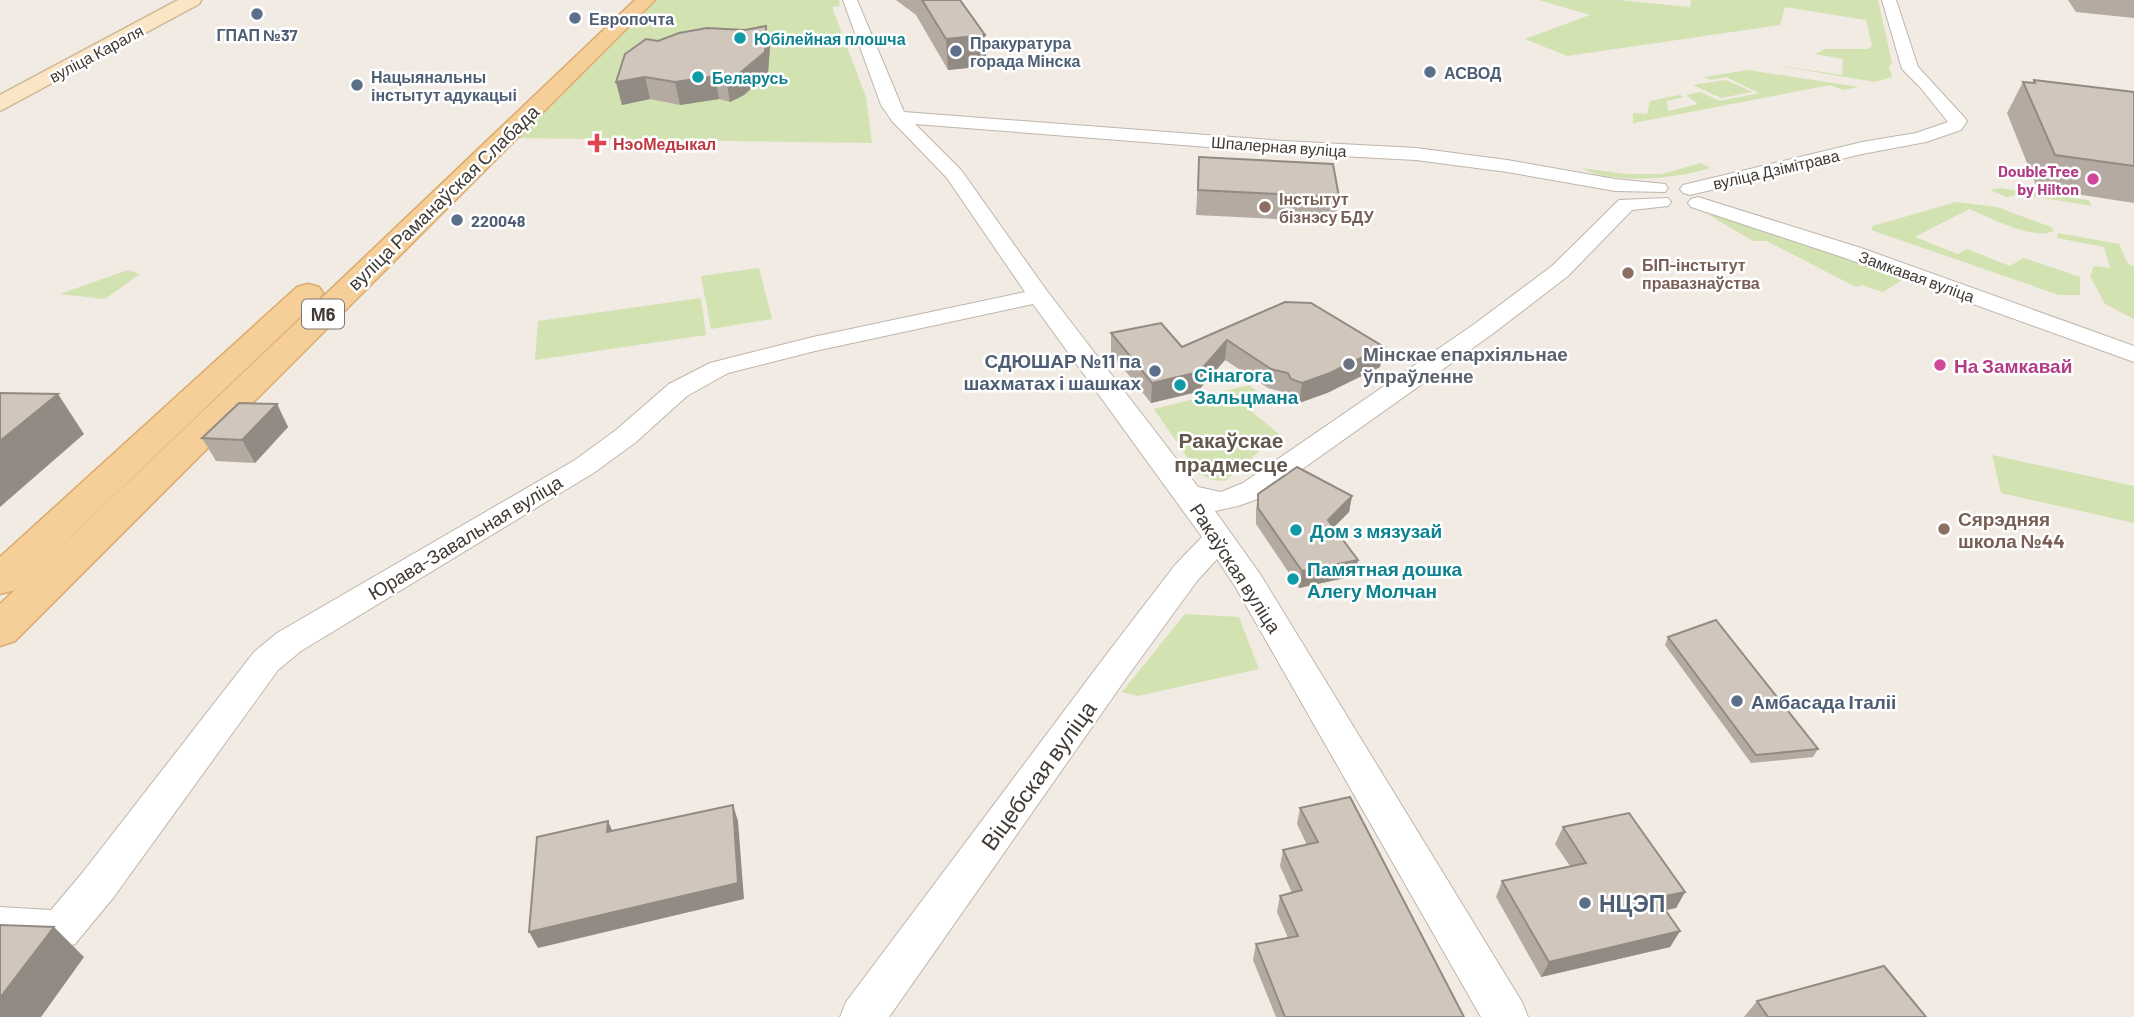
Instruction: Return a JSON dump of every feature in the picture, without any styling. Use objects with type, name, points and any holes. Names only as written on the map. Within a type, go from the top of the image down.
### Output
[{"type":"main road","name":"вуліца Караля","points":[[0,104],[192,0]]},
{"type":"main road","name":"вуліца Раманаўская Слабада","points":[[0,580],[621,0]]},
{"type":"main road","name":"вуліца Раманаўская Слабада","points":[[0,630],[646,0]]},
{"type":"street","name":"Ракаўская вуліца","points":[[850,0],[881,82],[898,117],[946,165],[1039,296],[1219,538],[1258,597],[1506,1017]]},
{"type":"street","name":"вуліца Дзімітрава","points":[[1680,195],[1862,148],[1949,130],[1958,121],[1926,83],[1910,69],[1889,0]]},
{"type":"street","name":"Шпалерная вуліца","points":[[898,117],[1427,155],[1680,195]]},
{"type":"street","points":[[1604,184],[1618,190],[1626,204]]},
{"type":"street","points":[[1188,494],[1208,502],[1221,503],[1253,490],[1482,330],[1549,279],[1626,204],[1680,195]]},
{"type":"street","name":"Замкавая вуліца","points":[[1680,195],[1853,253],[2134,354]]},
{"type":"street","name":"Юрава-Завальная вуліца","points":[[0,926],[60,930],[266,661],[289,642],[585,466],[626,436],[678,390],[698,377],[719,368],[813,344],[1039,296]]},
{"type":"street","name":"Віцебская вуліца","points":[[862,1017],[1186,573],[1219,538]]},
{"type":"green space","name":"Юбілейная плошча","points":[[657,0],[839,0],[840,6],[832,7],[866,97],[872,143],[518,138]]},
{"type":"green space","points":[[1539,0],[1618,0],[1690,7],[1691,0],[1878,0],[1892,63],[1889,66],[1892,77],[1875,82],[1767,64],[1842,75],[1843,59],[1815,54],[1825,49],[1868,49],[1872,46],[1866,20],[1785,7],[1780,25],[1567,56],[1525,39],[1590,15]]},
{"type":"green space","points":[[1748,70],[1859,87],[1843,90],[1830,85],[1633,123],[1633,113],[1647,114],[1650,101],[1679,95],[1684,97],[1667,101],[1668,111],[1698,104],[1686,95],[1700,92],[1720,101],[1759,93],[1726,77],[1711,80],[1704,77]]},
{"type":"green space","points":[[1726,80],[1752,92],[1721,98],[1693,85]]},
{"type":"green space","points":[[1701,163],[1710,168],[1680,175],[1645,178],[1610,177],[1581,168],[1626,174],[1662,174]]},
{"type":"green space","points":[[2000,188],[2088,200],[2092,206],[2018,194],[2007,197],[1990,190]]},
{"type":"green space","points":[[1956,202],[1997,207],[2051,227],[2054,231],[2023,231],[1969,209],[1915,237],[1958,254],[1967,249],[2010,266],[2024,258],[2080,277],[2080,295],[2059,295],[1871,230],[1873,226]]},
{"type":"green space","points":[[1715,214],[1902,280],[1883,292],[1862,285],[1856,287],[1767,241],[1753,241],[1709,215]]},
{"type":"green space","points":[[2058,233],[2119,244],[2128,264],[2134,266],[2134,319],[2105,304],[2090,276],[2094,266],[2110,268],[2104,247],[2057,238]]},
{"type":"green space","points":[[759,268],[772,319],[711,329],[701,276]]},
{"type":"green space","points":[[128,270],[140,274],[105,299],[60,294]]},
{"type":"green space","points":[[701,298],[706,335],[535,360],[538,321]]},
{"type":"green space","points":[[1249,385],[1265,397],[1246,407],[1279,434],[1225,481],[1212,480],[1198,473],[1154,409]]},
{"type":"green space","points":[[1992,455],[2134,486],[2134,523],[2001,493]]},
{"type":"green space","points":[[1185,614],[1239,617],[1259,669],[1138,696],[1122,692]]},
{"type":"building","points":[[922,0],[960,0],[985,35],[946,39]]},
{"type":"building","points":[[766,26],[765,52],[740,73],[726,79],[715,76],[675,82],[645,77],[616,82],[625,54],[646,39],[658,41],[679,33],[707,28],[745,30]]},
{"type":"building","points":[[2034,80],[2134,92],[2134,166],[2055,155],[2023,82],[2035,83]]},
{"type":"building","points":[[1199,157],[1333,164],[1339,197],[1198,190]]},
{"type":"building","points":[[1285,302],[1311,303],[1384,347],[1302,383],[1291,379],[1288,373],[1271,369],[1227,340],[1199,372],[1152,383],[1111,333],[1161,323],[1182,347]]},
{"type":"building","points":[[0,393],[58,394],[0,441]]},
{"type":"building","points":[[239,403],[277,404],[242,440],[202,438]]},
{"type":"building","name":"Дом з мязузай","points":[[1297,467],[1352,496],[1328,520],[1358,560],[1302,571],[1258,508],[1258,494]]},
{"type":"building","name":"Амбасада Італіі","points":[[1716,620],[1818,749],[1756,755],[1668,637]]},
{"type":"building","points":[[1350,797],[1464,1017],[1285,1017],[1256,944],[1298,936],[1280,896],[1302,890],[1283,850],[1318,842],[1300,808]]},
{"type":"building","points":[[733,805],[738,883],[529,932],[537,837],[608,821],[607,832]]},
{"type":"building","name":"НЦЭП","points":[[1629,813],[1685,892],[1657,898],[1680,931],[1549,962],[1502,881],[1586,863],[1563,827]]},
{"type":"building","points":[[0,925],[54,927],[0,998]]},
{"type":"building","points":[[1884,966],[1926,1017],[1768,1017],[1757,1001]]},
{"type":"place","name":"ГПАП №37","points":[[257,14]]},
{"type":"place","name":"Европочта","points":[[575,18]]},
{"type":"place","name":"Юбілейная плошча","points":[[740,38]]},
{"type":"place","name":"Пракуратура горада Мінска","points":[[956,51]]},
{"type":"place","name":"АСВОД","points":[[1430,72]]},
{"type":"place","name":"Беларусь","points":[[698,77]]},
{"type":"place","name":"Нацыянальны інстытут адукацыі","points":[[357,85]]},
{"type":"place","name":"НэоМедыкал","points":[[597,143]]},
{"type":"place","name":"DoubleTree by Hilton","points":[[2093,179]]},
{"type":"place","name":"Інстытут бізнэсу БДУ","points":[[1265,207]]},
{"type":"place","name":"220048","points":[[457,220]]},
{"type":"place","name":"БІП-інстытут правазнаўства","points":[[1628,273]]},
{"type":"place","name":"Мінскае епархіяльнае ўпраўленне","points":[[1349,364]]},
{"type":"place","name":"На Замкавай","points":[[1940,365]]},
{"type":"place","name":"СДЮШАР №11 па шахматах і шашках","points":[[1155,371]]},
{"type":"place","name":"Сінагога Зальцмана","points":[[1180,385]]},
{"type":"place","name":"Сярэдняя школа №44","points":[[1944,529]]},
{"type":"place","name":"Дом з мязузай","points":[[1296,530]]},
{"type":"place","name":"Памятная дошка Алегу Молчан","points":[[1293,579]]},
{"type":"place","name":"Амбасада Італіі","points":[[1737,701]]},
{"type":"place","name":"НЦЭП","points":[[1585,903]]},
{"type":"district","name":"Ракаўскае прадмесце","points":[[1231,451]]}]
